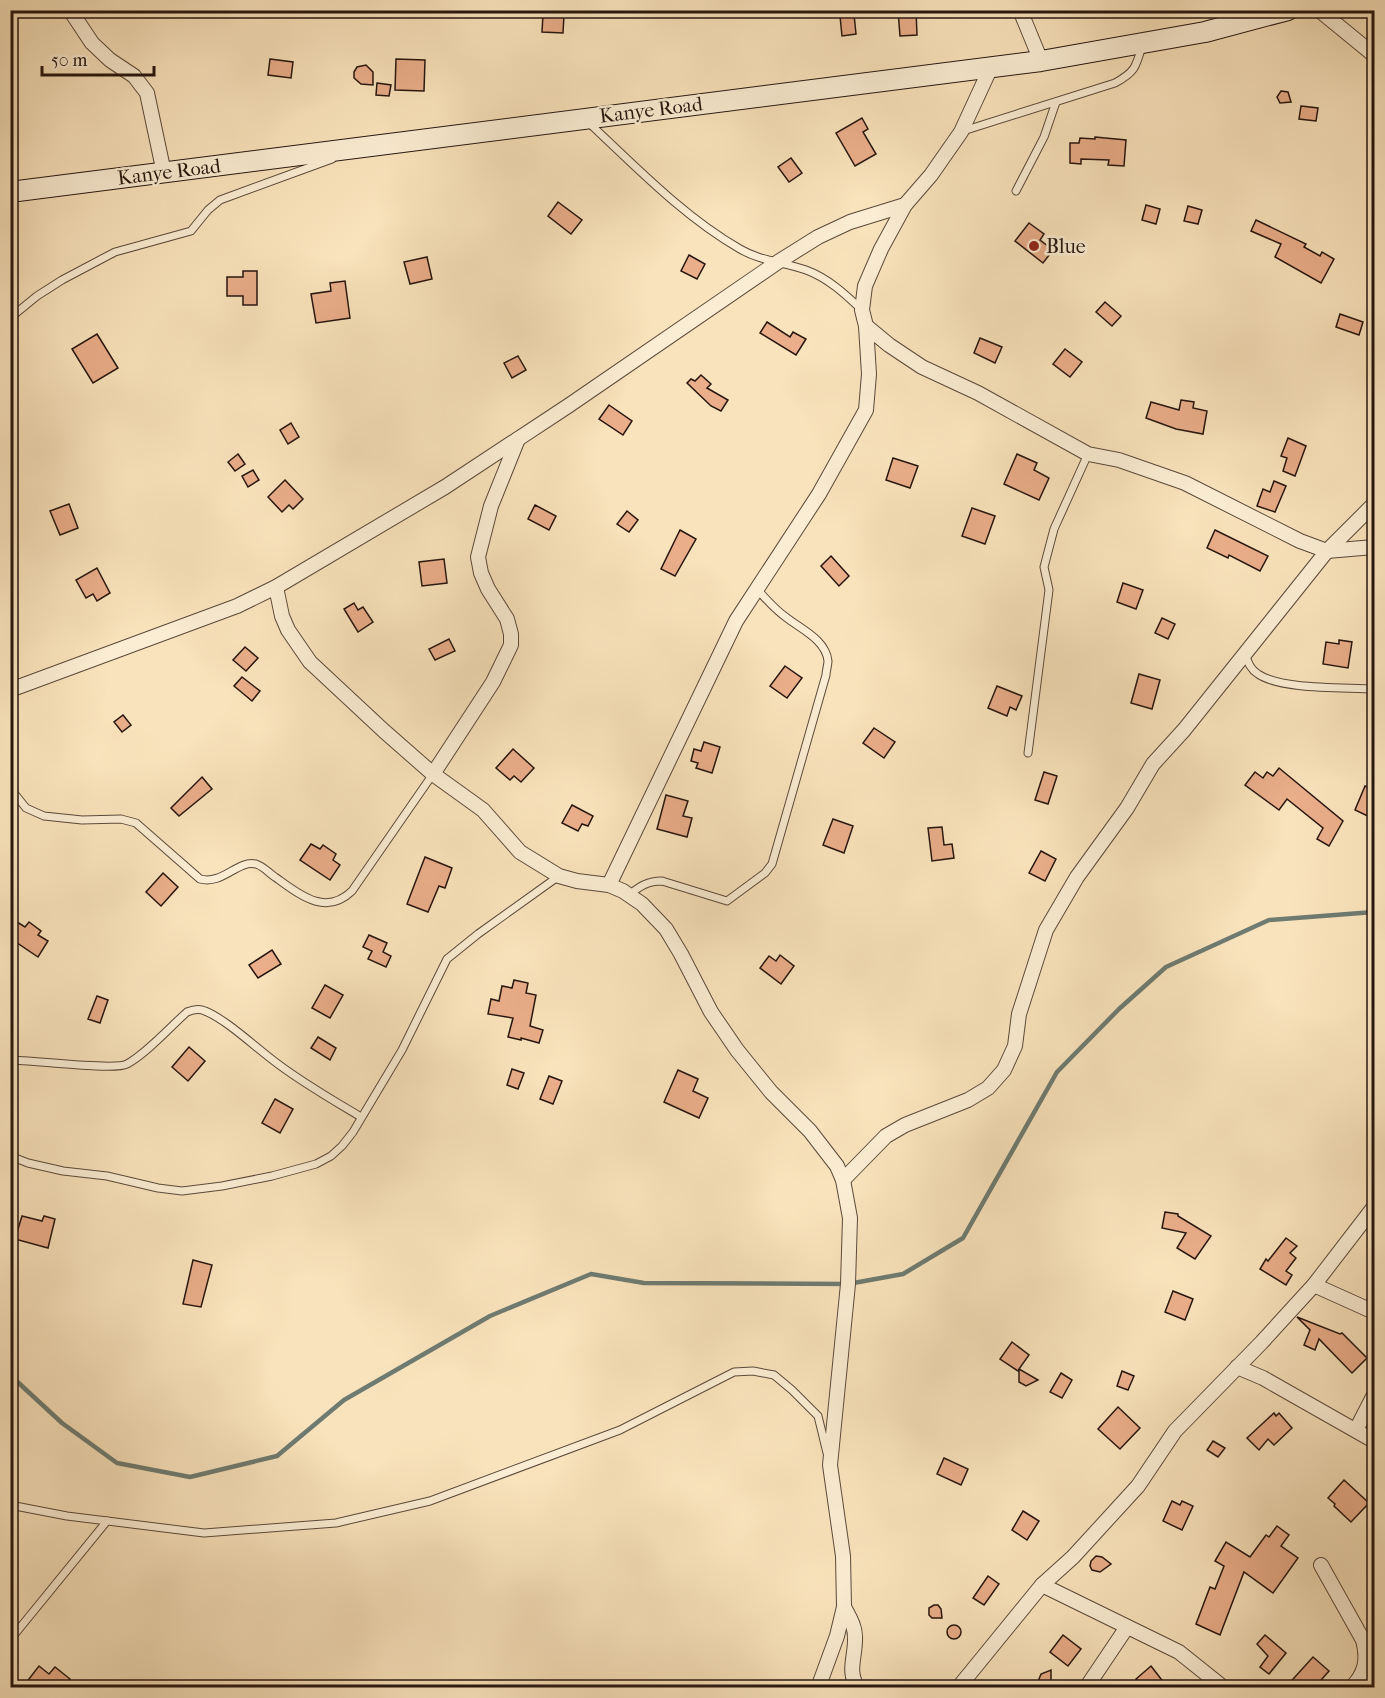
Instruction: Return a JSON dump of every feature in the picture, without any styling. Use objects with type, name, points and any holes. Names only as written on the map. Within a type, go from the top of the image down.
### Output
[{"type":"main road","name":"Kanye Road","points":[[10,192],[1041,61],[1205,32],[1280,12]]},
{"type":"street","points":[[70,10],[92,43],[110,60],[134,76],[147,93],[164,172]]},
{"type":"street","points":[[1020,10],[1041,61]]},
{"type":"street","points":[[1319,10],[1374,55]]},
{"type":"street","points":[[609,885],[726,642],[756,588],[819,494],[866,410],[869,374],[866,326],[862,310],[865,286],[881,249],[905,205],[931,175],[961,132],[991,67]]},
{"type":"street","points":[[10,690],[217,614],[276,587],[445,487],[818,237],[850,222],[905,205]]},
{"type":"street","points":[[866,326],[921,367],[978,393],[1088,454],[1119,460],[1185,483],[1300,541],[1327,551],[1374,547]]},
{"type":"street","points":[[433,774],[493,682],[511,645],[507,619],[488,589],[481,573],[478,557],[491,506],[518,439]]},
{"type":"street","points":[[843,1180],[886,1136],[914,1121],[968,1100],[988,1088],[1004,1070],[1015,1046],[1019,1014],[1046,930],[1077,877],[1127,808],[1153,764],[1184,730],[1327,551],[1374,504]]},
{"type":"street","points":[[276,587],[282,616],[288,630],[310,662],[384,732],[433,774],[483,810],[520,852],[559,876],[609,885],[642,904],[666,929],[711,1012],[737,1050],[771,1092],[810,1131],[837,1166],[847,1190],[850,1218],[848,1284],[830,1465],[843,1557],[844,1608],[837,1636],[818,1688]]},
{"type":"street","points":[[958,1688],[1042,1585],[1073,1557],[1138,1486],[1175,1431],[1314,1285],[1374,1207]]},
{"type":"street","points":[[1314,1285],[1374,1312]]},
{"type":"street","points":[[1237,1367],[1263,1378],[1374,1441]]},
{"type":"street","points":[[1356,1430],[1374,1395]]},
{"type":"street","points":[[1321,1565],[1363,1640],[1366,1652],[1363,1672],[1351,1688]]},
{"type":"street","points":[[1042,1585],[1179,1652],[1206,1671],[1224,1688]]},
{"type":"street","points":[[844,1608],[853,1624],[856,1638],[851,1667],[852,1676],[858,1688]]},
{"type":"street","points":[[1086,1688],[1127,1627]]},
{"type":"lane","points":[[961,132],[1115,83],[1130,75],[1137,63],[1143,43]]},
{"type":"lane","points":[[1017,191],[1044,137],[1056,102]]},
{"type":"lane","points":[[584,118],[652,182],[720,237],[756,257],[807,270],[831,282],[862,310]]},
{"type":"lane","points":[[10,318],[37,296],[62,280],[115,252],[191,231],[208,210],[220,200],[366,147]]},
{"type":"lane","points":[[1028,753],[1049,590],[1044,567],[1054,529],[1088,454]]},
{"type":"lane","points":[[629,895],[644,884],[662,881],[727,901],[765,873],[772,864],[826,675],[828,660],[822,647],[807,631],[788,619],[756,588]]},
{"type":"lane","points":[[1245,654],[1250,666],[1258,674],[1284,684],[1374,689]]},
{"type":"lane","points":[[10,788],[26,808],[44,816],[82,820],[121,819],[136,823],[200,879],[209,881],[248,864],[258,864],[301,895],[318,903],[331,904],[339,902],[352,891],[433,774]]},
{"type":"lane","points":[[10,1156],[28,1163],[63,1171],[107,1176],[182,1191],[272,1176],[316,1164],[332,1156],[342,1146],[402,1050],[447,959],[559,876]]},
{"type":"lane","points":[[10,1060],[126,1065],[187,1012],[195,1009],[217,1017],[276,1063],[361,1117]]},
{"type":"lane","points":[[10,1505],[107,1521],[204,1533],[336,1523],[430,1501],[620,1430],[734,1372],[753,1371],[774,1375],[818,1416],[830,1465]]},
{"type":"lane","points":[[10,1640],[107,1521]]},
{"type":"building","points":[[898,10],[916,10],[917,35],[900,36]]},
{"type":"building","points":[[543,14],[564,15],[563,33],[542,32]]},
{"type":"building","points":[[854,14],[856,34],[842,36],[840,16]]},
{"type":"building","points":[[270,59],[293,62],[291,78],[268,75]]},
{"type":"building","points":[[396,59],[425,60],[424,91],[395,90]]},
{"type":"building","points":[[366,65],[373,72],[373,85],[361,84],[354,78],[357,67]]},
{"type":"building","points":[[377,83],[391,85],[389,96],[376,95]]},
{"type":"building","points":[[1281,91],[1288,92],[1291,102],[1280,103],[1277,97]]},
{"type":"building","points":[[1301,106],[1318,108],[1316,121],[1299,119]]},
{"type":"building","points":[[862,118],[868,129],[863,132],[876,154],[855,166],[836,133]]},
{"type":"building","points":[[1095,137],[1126,140],[1124,166],[1108,165],[1109,160],[1081,159],[1081,164],[1070,163],[1070,143],[1079,143],[1080,138],[1095,139]]},
{"type":"building","points":[[791,158],[802,173],[789,182],[778,167]]},
{"type":"building","points":[[558,202],[582,220],[571,234],[548,216]]},
{"type":"building","points":[[1146,205],[1160,209],[1156,224],[1142,220]]},
{"type":"building","points":[[1188,206],[1202,210],[1198,224],[1184,221]]},
{"type":"building","points":[[1256,220],[1306,244],[1304,247],[1320,256],[1322,252],[1334,259],[1321,283],[1275,257],[1281,244],[1251,231]]},
{"type":"building","name":"Blue","points":[[1029,223],[1044,234],[1040,240],[1053,250],[1043,263],[1015,241]]},
{"type":"building","points":[[689,255],[705,264],[697,279],[681,271]]},
{"type":"building","points":[[427,257],[432,279],[410,284],[404,262]]},
{"type":"building","points":[[243,271],[257,271],[257,305],[243,305],[243,296],[227,296],[227,277],[243,277]]},
{"type":"building","points":[[345,281],[350,318],[316,323],[311,294],[331,291],[330,283]]},
{"type":"building","points":[[1105,302],[1121,316],[1112,326],[1096,312]]},
{"type":"building","points":[[1340,314],[1363,322],[1359,335],[1336,327]]},
{"type":"building","points":[[767,322],[790,337],[793,332],[806,339],[796,355],[760,333]]},
{"type":"building","points":[[97,334],[118,368],[93,383],[72,349]]},
{"type":"building","points":[[980,338],[1002,347],[995,363],[974,353]]},
{"type":"building","points":[[1065,349],[1082,362],[1070,377],[1053,364]]},
{"type":"building","points":[[518,356],[526,370],[512,378],[504,363]]},
{"type":"building","points":[[701,375],[711,384],[707,388],[728,400],[721,411],[711,406],[687,383],[691,379],[695,381]]},
{"type":"building","points":[[1181,400],[1194,402],[1193,408],[1207,411],[1203,434],[1176,429],[1146,418],[1151,402],[1179,410]]},
{"type":"building","points":[[609,405],[632,421],[623,435],[599,419]]},
{"type":"building","points":[[291,423],[299,437],[288,444],[280,430]]},
{"type":"building","points":[[1288,438],[1306,446],[1295,476],[1283,471],[1287,458],[1281,456]]},
{"type":"building","points":[[238,454],[245,464],[235,471],[228,462]]},
{"type":"building","points":[[1017,454],[1037,463],[1034,470],[1049,478],[1039,500],[1004,484]]},
{"type":"building","points":[[893,458],[918,466],[910,488],[886,480]]},
{"type":"building","points":[[253,470],[259,480],[248,487],[242,476]]},
{"type":"building","points":[[285,480],[303,499],[293,509],[289,505],[282,512],[268,497]]},
{"type":"building","points":[[1274,481],[1286,486],[1275,512],[1257,506],[1263,489],[1270,492]]},
{"type":"building","points":[[69,504],[78,528],[60,535],[50,511]]},
{"type":"building","points":[[535,505],[556,516],[549,530],[528,519]]},
{"type":"building","points":[[972,508],[995,516],[985,544],[962,536]]},
{"type":"building","points":[[627,511],[638,520],[629,532],[617,524]]},
{"type":"building","points":[[680,530],[696,539],[675,576],[661,569]]},
{"type":"building","points":[[1215,530],[1268,556],[1260,571],[1229,555],[1228,558],[1207,548]]},
{"type":"building","points":[[831,556],[849,576],[839,586],[821,566]]},
{"type":"building","points":[[444,559],[447,583],[422,586],[419,562]]},
{"type":"building","points":[[97,568],[110,593],[97,601],[93,594],[86,598],[76,580]]},
{"type":"building","points":[[1123,583],[1143,590],[1136,609],[1117,602]]},
{"type":"building","points":[[354,603],[358,610],[363,607],[373,622],[358,632],[344,609]]},
{"type":"building","points":[[1162,618],[1175,624],[1168,639],[1155,633]]},
{"type":"building","points":[[449,639],[455,651],[435,660],[429,649]]},
{"type":"building","points":[[1339,640],[1352,642],[1348,668],[1323,664],[1326,642],[1339,644]]},
{"type":"building","points":[[245,647],[258,658],[246,671],[233,660]]},
{"type":"building","points":[[785,666],[802,678],[787,698],[770,686]]},
{"type":"building","points":[[1139,674],[1160,680],[1152,709],[1131,703]]},
{"type":"building","points":[[242,677],[260,691],[252,701],[234,686]]},
{"type":"building","points":[[997,686],[1022,696],[1016,710],[1010,707],[1007,716],[988,708]]},
{"type":"building","points":[[123,715],[131,725],[122,732],[114,722]]},
{"type":"building","points":[[874,728],[895,742],[884,758],[863,743]]},
{"type":"building","points":[[704,742],[720,747],[712,773],[696,768],[698,763],[691,761],[694,749],[701,751]]},
{"type":"building","points":[[513,749],[534,768],[521,782],[514,776],[510,780],[496,768]]},
{"type":"building","points":[[1279,768],[1343,821],[1329,846],[1317,839],[1323,828],[1287,799],[1279,810],[1245,785],[1255,772],[1263,778],[1267,772],[1273,776]]},
{"type":"building","points":[[1044,772],[1057,776],[1048,804],[1035,800]]},
{"type":"building","points":[[202,777],[212,789],[179,816],[171,808]]},
{"type":"building","points":[[1365,786],[1374,790],[1374,819],[1355,810]]},
{"type":"building","points":[[666,795],[688,801],[683,816],[692,818],[687,837],[657,829]]},
{"type":"building","points":[[572,805],[593,816],[588,826],[582,824],[578,831],[562,823]]},
{"type":"building","points":[[833,819],[853,826],[844,853],[823,845]]},
{"type":"building","points":[[942,827],[944,845],[952,844],[954,858],[932,861],[928,828]]},
{"type":"building","points":[[311,844],[320,849],[323,845],[336,854],[333,860],[340,865],[330,880],[300,860]]},
{"type":"building","points":[[1041,851],[1056,859],[1045,881],[1029,873]]},
{"type":"building","points":[[425,857],[452,868],[445,888],[439,886],[428,912],[407,904]]},
{"type":"building","points":[[163,873],[178,887],[161,906],[146,892]]},
{"type":"building","points":[[17,922],[25,927],[29,922],[41,931],[38,935],[48,941],[38,957],[10,938],[10,930]]},
{"type":"building","points":[[369,935],[387,943],[383,952],[391,956],[386,967],[368,959],[372,951],[363,947]]},
{"type":"building","points":[[272,950],[281,964],[258,978],[249,965]]},
{"type":"building","points":[[780,955],[794,966],[781,984],[760,968],[769,956],[776,961]]},
{"type":"building","points":[[514,980],[528,983],[526,993],[536,995],[530,1026],[543,1030],[539,1043],[508,1037],[513,1018],[488,1014],[491,999],[499,1001],[502,986],[512,988]]},
{"type":"building","points":[[325,985],[343,995],[330,1018],[312,1008]]},
{"type":"building","points":[[97,996],[108,1000],[100,1023],[88,1019]]},
{"type":"building","points":[[318,1037],[336,1048],[330,1060],[311,1048]]},
{"type":"building","points":[[189,1047],[205,1061],[188,1081],[172,1067]]},
{"type":"building","points":[[512,1069],[524,1073],[518,1089],[507,1085]]},
{"type":"building","points":[[678,1070],[698,1079],[693,1091],[708,1098],[699,1118],[664,1102]]},
{"type":"building","points":[[549,1076],[562,1081],[553,1104],[540,1099]]},
{"type":"building","points":[[275,1099],[293,1109],[280,1133],[262,1123]]},
{"type":"building","points":[[1165,1212],[1178,1214],[1211,1236],[1195,1259],[1177,1248],[1186,1233],[1162,1228]]},
{"type":"building","points":[[22,1216],[42,1221],[44,1216],[55,1219],[48,1248],[15,1239]]},
{"type":"building","points":[[1286,1238],[1297,1246],[1290,1253],[1296,1258],[1286,1271],[1292,1275],[1286,1285],[1260,1269],[1266,1259],[1268,1261]]},
{"type":"building","points":[[193,1260],[212,1265],[201,1307],[183,1304]]},
{"type":"building","points":[[1173,1291],[1193,1299],[1185,1320],[1165,1312]]},
{"type":"building","points":[[1297,1317],[1342,1333],[1367,1358],[1352,1373],[1319,1339],[1315,1350],[1304,1345],[1310,1330]]},
{"type":"building","points":[[1012,1342],[1029,1355],[1018,1371],[1000,1359]]},
{"type":"building","points":[[1019,1369],[1038,1380],[1026,1386],[1019,1382]]},
{"type":"building","points":[[1122,1371],[1134,1376],[1128,1390],[1117,1386]]},
{"type":"building","points":[[1061,1373],[1072,1380],[1062,1398],[1050,1392]]},
{"type":"building","points":[[1118,1407],[1140,1428],[1120,1449],[1098,1429]]},
{"type":"building","points":[[1274,1413],[1276,1416],[1279,1413],[1292,1428],[1274,1445],[1268,1439],[1259,1450],[1247,1438]]},
{"type":"building","points":[[1213,1441],[1225,1448],[1218,1457],[1207,1450]]},
{"type":"building","points":[[944,1458],[968,1469],[961,1485],[937,1474]]},
{"type":"building","points":[[1344,1480],[1369,1503],[1351,1522],[1328,1498]]},
{"type":"building","points":[[1172,1501],[1180,1505],[1182,1501],[1193,1506],[1182,1530],[1163,1521]]},
{"type":"building","points":[[1023,1511],[1039,1521],[1027,1540],[1012,1530]]},
{"type":"building","points":[[1277,1526],[1289,1535],[1281,1546],[1298,1558],[1273,1593],[1244,1572],[1220,1635],[1196,1624],[1210,1587],[1215,1589],[1224,1566],[1215,1561],[1226,1542],[1250,1557],[1266,1535],[1269,1537]]},
{"type":"building","points":[[1096,1556],[1102,1557],[1111,1564],[1100,1572],[1092,1570],[1091,1561]]},
{"type":"building","points":[[988,1576],[999,1584],[984,1605],[973,1598]]},
{"type":"building","points":[[938,1605],[941,1609],[942,1618],[932,1618],[929,1615],[929,1608]]},
{"type":"building","points":[[954,1625],[959,1627],[961,1632],[959,1637],[954,1639],[949,1637],[947,1632],[949,1627]]},
{"type":"building","points":[[1063,1635],[1081,1649],[1068,1666],[1050,1652]]},
{"type":"building","points":[[1265,1635],[1286,1653],[1269,1674],[1260,1667],[1268,1656],[1257,1644]]},
{"type":"building","points":[[1313,1657],[1329,1671],[1314,1688],[1285,1688]]},
{"type":"building","points":[[39,1666],[49,1674],[55,1667],[70,1679],[64,1686],[66,1688],[22,1688]]},
{"type":"building","points":[[1151,1666],[1168,1688],[1144,1688],[1136,1679]]},
{"type":"building","points":[[1051,1670],[1051,1683],[1041,1684],[1039,1679],[1041,1674]]},
{"type":"waterway","points":[[10,1375],[62,1423],[117,1463],[190,1477],[277,1456],[344,1400],[490,1316],[591,1274],[644,1283],[848,1284],[903,1274],[963,1238],[1057,1072],[1119,1009],[1166,967],[1269,920],[1374,912]]},
{"type":"place","name":"Blue","points":[[1034,246]]}]
